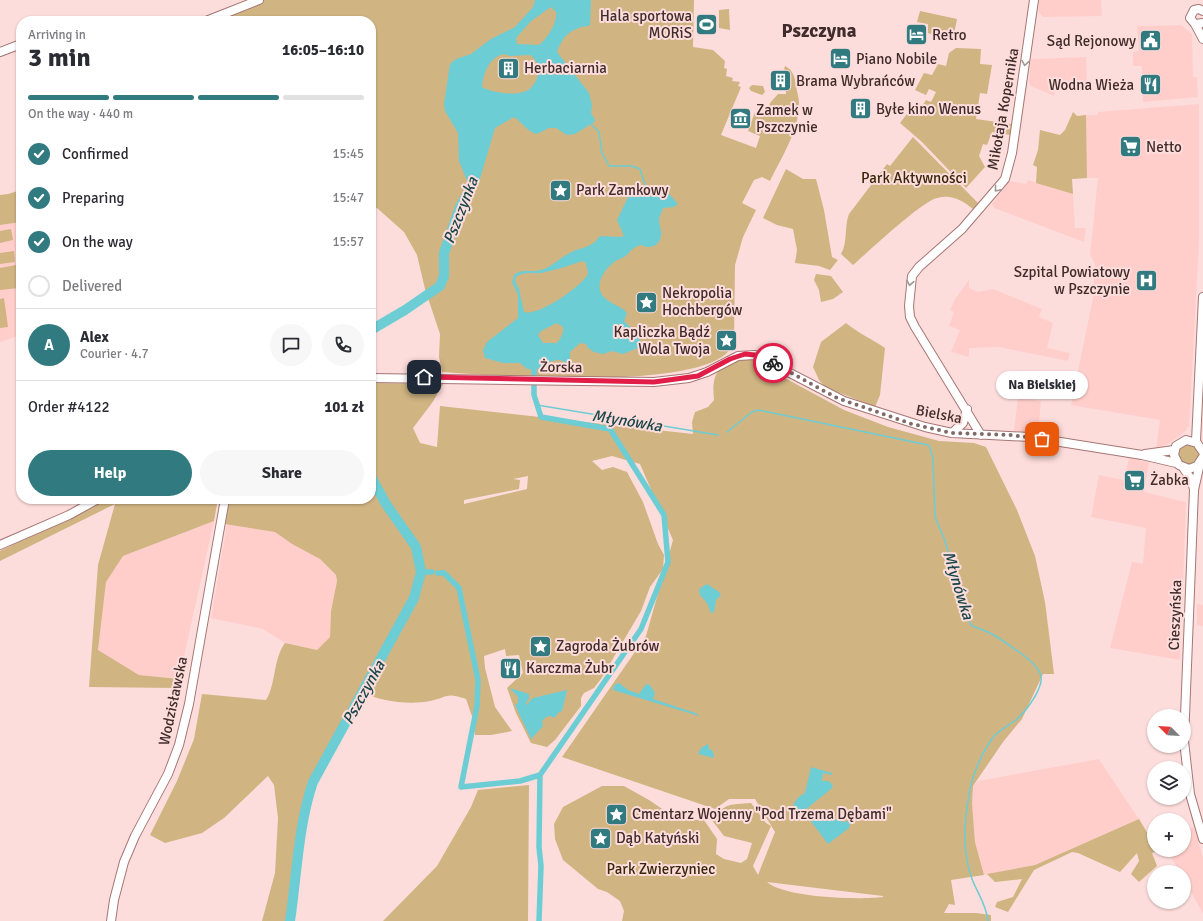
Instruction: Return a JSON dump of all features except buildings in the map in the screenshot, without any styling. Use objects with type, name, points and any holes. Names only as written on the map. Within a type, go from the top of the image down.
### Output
[{"type":"main road","points":[[219,16],[260,0]]},
{"type":"main road","name":"Mikołaja Kopernika","points":[[981,435],[967,409],[914,326],[910,317],[909,306],[910,281],[919,267],[962,228],[1007,176],[1034,0]]},
{"type":"main road","points":[[1200,0],[1200,10],[1190,16],[1192,22],[1199,24],[1203,40]]},
{"type":"main road","points":[[1203,36],[1203,44]]},
{"type":"main road","points":[[0,52],[16,46]]},
{"type":"main road","points":[[1203,297],[1196,427],[1203,452]]},
{"type":"main road","name":"Żorska","points":[[376,378],[671,381],[698,376],[730,359],[745,354]]},
{"type":"main road","name":"Bielska","points":[[745,354],[762,358],[829,394],[850,403],[912,424],[952,433],[1029,437],[1142,455],[1176,463]]},
{"type":"main road","points":[[952,433],[963,424],[967,409]]},
{"type":"main road","points":[[1186,440],[1196,427]]},
{"type":"main road","points":[[1199,441],[1186,440],[1179,443],[1174,450],[1176,463],[1184,469],[1193,468],[1202,460]]},
{"type":"main road","name":"Bielska","points":[[1142,455],[1174,450]]},
{"type":"main road","name":"Cieszyńska","points":[[1185,709],[1194,490],[1202,460]]},
{"type":"main road","name":"Cieszyńska","points":[[1184,469],[1191,479],[1194,490]]},
{"type":"main road","points":[[0,545],[69,515],[89,504]]},
{"type":"main road","name":"Wodzisławska","points":[[111,921],[114,900],[124,862],[135,836],[168,774],[179,745],[189,704],[224,504]]},
{"type":"main road","name":"Cieszyńska","points":[[1185,753],[1190,794],[1203,839]]},
{"type":"shaded area","points":[[1039,0],[1101,0],[1102,16],[1043,17],[1038,11]]},
{"type":"shaded area","points":[[1181,25],[1192,34],[1193,77],[1197,77],[1198,97],[1143,102],[1142,66],[1133,66],[1133,52],[1139,51],[1137,26]]},
{"type":"shaded area","points":[[1086,57],[1087,85],[1056,86],[1054,96],[1031,86],[1029,83],[1031,59]]},
{"type":"shaded area","name":"Szpital Powiatowy w Pszczynie","points":[[1199,104],[1199,243],[1189,427],[1187,427],[1186,431],[1168,444],[1156,448],[1160,420],[1071,405],[1093,298],[1095,264],[1090,255],[1098,178],[1087,178],[1086,115],[1098,115],[1098,112]]},
{"type":"shaded area","points":[[1028,180],[1073,194],[1075,228],[1086,228],[1084,242],[994,208],[992,204],[1009,181],[1026,184]]},
{"type":"shaded area","points":[[16,223],[16,337],[0,342],[0,225]]},
{"type":"shaded area","points":[[969,280],[969,288],[978,292],[993,289],[1042,309],[1039,317],[1053,323],[1047,348],[1070,353],[1068,361],[999,347],[969,348],[969,357],[951,352],[960,330],[949,326],[954,312],[950,310],[955,299]]},
{"type":"shaded area","points":[[1018,397],[1041,401],[1039,422],[1043,423],[1042,434],[1014,431]]},
{"type":"shaded area","points":[[1129,458],[1149,462],[1144,492],[1186,502],[1180,660],[1110,648],[1132,562],[1143,564],[1146,528],[1091,517],[1099,475],[1124,480]]},
{"type":"shaded area","points":[[214,521],[179,679],[139,675],[98,650],[106,582],[123,556]]},
{"type":"shaded area","points":[[227,524],[275,532],[292,544],[320,559],[336,575],[337,581],[331,611],[330,637],[317,650],[285,643],[263,629],[211,618]]},
{"type":"shaded area","points":[[1197,604],[1203,605],[1203,626],[1197,625]]},
{"type":"shaded area","points":[[1099,759],[1139,819],[1035,865],[984,875],[975,842],[972,803],[973,786],[978,781]]},
{"type":"shaded area","points":[[1194,827],[1203,858],[1203,913],[1191,892],[1191,865],[1176,865],[1171,857],[1191,857],[1191,828]]},
{"type":"green space","name":"Park Zamkowy","points":[[264,0],[694,0],[693,47],[713,50],[725,61],[724,68],[727,69],[726,76],[733,78],[732,81],[740,82],[738,86],[741,87],[721,135],[756,148],[760,136],[748,131],[755,112],[767,116],[770,103],[778,94],[786,94],[785,66],[792,72],[799,100],[798,114],[793,134],[770,181],[762,177],[754,180],[742,203],[756,210],[743,237],[735,265],[734,340],[721,357],[692,369],[650,375],[602,378],[552,378],[442,372],[439,357],[440,334],[425,289],[417,255],[404,232],[376,209],[376,16],[227,16]]},
{"type":"green space","points":[[729,9],[730,30],[719,28],[719,10]]},
{"type":"green space","points":[[920,11],[957,19],[954,34],[943,32],[941,39],[934,38],[934,35],[928,33],[928,24],[917,22]]},
{"type":"green space","points":[[956,48],[981,49],[980,64],[992,65],[987,94],[980,93],[976,119],[1011,124],[1010,135],[992,132],[987,145],[983,144],[979,156],[985,167],[966,188],[922,142],[900,123],[916,102],[923,105],[926,100],[931,102],[936,92],[929,89],[926,95],[915,90],[924,73],[932,75],[938,64],[946,66],[949,53]]},
{"type":"green space","points":[[752,85],[763,86],[765,92],[762,95],[751,91],[749,88]]},
{"type":"green space","points":[[1073,112],[1077,116],[1086,115],[1087,178],[1072,179],[1073,194],[1036,183],[1037,167],[1033,165],[1038,150],[1040,130],[1060,135],[1065,130]]},
{"type":"green space","name":"Park Aktywności","points":[[913,137],[978,203],[973,209],[965,203],[952,197],[942,197],[930,201],[908,217],[853,265],[841,254],[849,214],[887,164],[890,166]]},
{"type":"green space","points":[[786,169],[803,179],[816,179],[824,210],[832,257],[838,260],[830,270],[819,266],[795,263],[797,250],[793,229],[777,225],[763,218]]},
{"type":"green space","points":[[16,192],[16,223],[0,225],[0,195]]},
{"type":"green space","points":[[11,229],[13,240],[0,243],[0,231]]},
{"type":"green space","points":[[14,251],[15,262],[0,264],[0,253]]},
{"type":"green space","points":[[16,265],[16,288],[0,290],[0,268]]},
{"type":"green space","points":[[816,274],[831,276],[843,292],[833,299],[821,302],[819,290],[814,280]]},
{"type":"green space","points":[[4,298],[8,327],[0,328],[0,299]]},
{"type":"green space","points":[[846,323],[885,348],[880,395],[875,407],[825,387],[819,380],[813,367],[821,342]]},
{"type":"green space","name":"Park Zwierzyniec","points":[[748,359],[761,361],[770,370],[844,410],[888,427],[939,441],[974,443],[986,447],[1017,510],[1035,556],[1045,602],[1054,674],[1043,674],[1022,719],[1003,742],[973,786],[972,803],[975,842],[984,875],[951,880],[955,905],[949,904],[944,913],[976,913],[991,915],[991,921],[622,921],[624,911],[620,901],[607,892],[598,889],[563,860],[555,839],[554,824],[563,807],[602,786],[624,786],[649,800],[677,819],[704,820],[717,839],[716,854],[724,859],[741,863],[747,859],[752,843],[724,836],[711,819],[729,805],[751,803],[766,823],[771,826],[753,866],[758,875],[775,832],[755,799],[729,799],[715,809],[562,757],[646,636],[673,540],[640,464],[612,456],[592,461],[602,470],[613,467],[627,472],[643,502],[658,544],[664,555],[663,569],[650,587],[641,611],[601,679],[594,688],[584,693],[581,698],[581,706],[555,740],[547,747],[531,743],[516,713],[507,688],[523,673],[519,655],[506,656],[505,649],[484,656],[485,668],[495,707],[512,731],[491,735],[475,735],[474,722],[466,699],[459,697],[447,696],[430,701],[413,703],[395,702],[377,698],[361,691],[353,702],[307,788],[286,921],[262,921],[275,873],[278,818],[274,785],[268,776],[224,818],[202,833],[165,843],[150,835],[177,781],[194,739],[202,694],[266,700],[272,687],[278,657],[285,643],[317,650],[330,637],[331,611],[337,581],[336,575],[320,559],[292,544],[275,532],[225,524],[229,504],[376,504],[376,383],[443,384],[432,403],[413,428],[420,443],[437,447],[440,406],[693,434],[692,422],[695,412],[708,407],[714,400],[713,390],[716,376],[719,370],[730,363]],"holes":[[[528,476],[527,489],[464,504],[464,500],[519,489],[520,480],[513,479]],[[767,882],[883,896],[872,898],[840,898],[805,895],[789,892]]]},
{"type":"green space","points":[[1188,443],[1196,446],[1199,454],[1196,462],[1188,465],[1180,462],[1177,454],[1180,446]]},
{"type":"green space","points":[[97,504],[115,504],[0,561],[0,551]]},
{"type":"green space","points":[[115,504],[217,504],[214,521],[123,556],[106,582],[98,650],[139,675],[179,679],[176,688],[89,687],[98,565]]},
{"type":"green space","points":[[529,785],[528,921],[383,921],[437,866],[471,807],[478,790]]},
{"type":"green space","points":[[1139,819],[1147,832],[1147,857],[1154,857],[1157,865],[1147,865],[1147,875],[1139,882],[1131,874],[1139,861],[1137,853],[1120,872],[1078,853],[1072,852],[1034,870],[1008,912],[995,907],[997,902],[1013,897],[1022,879],[995,882],[987,874],[1035,865]]},
{"type":"water","points":[[535,0],[591,0],[590,25],[581,27],[569,33],[563,39],[557,52],[589,93],[592,105],[591,113],[595,120],[575,134],[567,135],[556,128],[549,128],[537,134],[528,129],[514,117],[495,128],[479,182],[468,183],[459,161],[458,133],[445,111],[444,104],[450,64],[456,59],[471,54],[491,39],[515,27],[533,7]],"holes":[[[551,7],[556,12],[555,21],[548,35],[542,42],[539,45],[517,44],[516,38],[531,21]],[[504,54],[510,56],[530,55],[534,59],[537,63],[538,73],[537,79],[531,88],[521,93],[510,94],[492,91],[482,87],[485,72],[491,62]]]},
{"type":"water","points":[[662,186],[678,204],[674,207],[663,208],[659,218],[661,234],[660,240],[656,245],[647,247],[641,245],[635,247],[624,257],[615,261],[610,266],[604,273],[600,282],[600,291],[602,295],[627,313],[624,321],[635,332],[641,342],[638,348],[623,354],[612,351],[603,354],[594,352],[588,348],[586,344],[580,343],[570,352],[570,359],[568,363],[556,360],[537,370],[527,369],[520,363],[503,363],[485,358],[483,350],[487,342],[518,318],[518,295],[512,282],[514,275],[523,271],[537,271],[545,269],[564,256],[593,244],[600,236],[624,236],[617,220],[631,191]],"holes":[[[582,261],[586,263],[588,274],[577,286],[569,293],[539,310],[524,312],[519,289],[515,281],[516,277],[525,273],[541,273],[551,271]],[[557,323],[563,327],[562,335],[557,343],[543,343],[538,335],[541,331]]]},
{"type":"water","points":[[707,584],[721,595],[716,600],[714,612],[711,613],[707,603],[700,595],[699,589]]},
{"type":"water","points":[[619,683],[628,690],[639,694],[646,684],[650,685],[655,693],[653,699],[698,714],[699,716],[613,690],[614,685]]},
{"type":"water","points":[[510,688],[529,694],[529,699],[526,702],[526,705],[533,698],[567,690],[562,711],[559,712],[554,718],[551,716],[546,717],[542,721],[543,726],[531,739],[515,705],[518,703],[518,697]]},
{"type":"water","points":[[708,744],[709,749],[713,751],[714,758],[698,754],[701,748]]},
{"type":"water","points":[[811,767],[832,773],[832,775],[823,773],[822,781],[829,781],[833,786],[805,810],[806,814],[793,810],[793,807],[796,800],[805,793]]},
{"type":"water","points":[[815,813],[844,822],[848,821],[850,824],[849,828],[828,844],[807,816]]},
{"type":"waterway","points":[[591,124],[599,132],[602,153],[609,166],[632,166],[640,169],[646,188]]},
{"type":"waterway","name":"Pszczynka","points":[[376,327],[405,310],[440,286],[444,276],[444,253],[460,207],[474,182],[476,169]]},
{"type":"waterway","points":[[534,370],[534,395],[541,417],[610,429],[664,515],[668,562],[641,629],[540,775],[539,847],[541,866],[539,921]]},
{"type":"waterway","name":"Młynówka","points":[[537,405],[718,435]]},
{"type":"waterway","name":"Młynówka","points":[[727,432],[752,412],[758,410],[928,445],[930,447],[933,459],[935,517],[944,538],[970,623],[972,626],[997,637],[1024,656],[1037,668],[1041,676],[1041,683],[1030,704],[1016,720],[996,734],[985,749],[970,787],[965,826],[965,848],[972,879],[984,905],[988,921]]},
{"type":"waterway","name":"Pszczynka","points":[[290,921],[301,833],[313,782],[414,598],[421,572],[416,547],[386,504],[376,486]]},
{"type":"waterway","points":[[421,572],[432,572]]},
{"type":"waterway","points":[[438,573],[444,573],[459,588],[478,680],[477,706],[461,787],[520,781],[540,775]]},
{"type":"way so far","points":[[773,363],[837,398],[912,424],[952,433],[1010,435],[1042,439]]},
{"type":"place","name":"Hala sportowa MORiS","points":[[707,25]]},
{"type":"place","name":"Retro","points":[[917,35]]},
{"type":"place","name":"Sąd Rejonowy","points":[[1151,41]]},
{"type":"place","name":"Piano Nobile","points":[[840,59]]},
{"type":"place","name":"Herbaciarnia","points":[[508,68]]},
{"type":"place","name":"Brama Wybrańców","points":[[781,81]]},
{"type":"place","name":"Wodna Wieża","points":[[1150,85]]},
{"type":"place","name":"Byłe kino Wenus","points":[[860,109]]},
{"type":"place","name":"Zamek w Pszczynie","points":[[740,119]]},
{"type":"place","name":"Netto","points":[[1131,147]]},
{"type":"place","name":"Park Zamkowy","points":[[560,190]]},
{"type":"place","name":"Szpital Powiatowy w Pszczynie","points":[[1146,281]]},
{"type":"place","name":"Nekropolia Hochbergów","points":[[646,302]]},
{"type":"place","name":"Kapliczka Bądź Wola Twoja","points":[[726,341]]},
{"type":"place","name":"Na Bielskiej","points":[[1042,439]]},
{"type":"place","name":"Żabka","points":[[1135,480]]},
{"type":"place","name":"Zagroda Żubrów","points":[[540,646]]},
{"type":"place","name":"Karczma Żubr","points":[[510,668]]},
{"type":"place","name":"Cmentarz Wojenny \"Pod Trzema Dębami\"","points":[[617,814]]},
{"type":"place","name":"Dąb Katyński","points":[[600,838]]},
{"type":"district","name":"Pszczyna","points":[[819,30]]},
{"type":"route","points":[[424,377],[654,382],[671,381],[698,376],[730,359],[745,354],[755,355],[773,363]]}]
